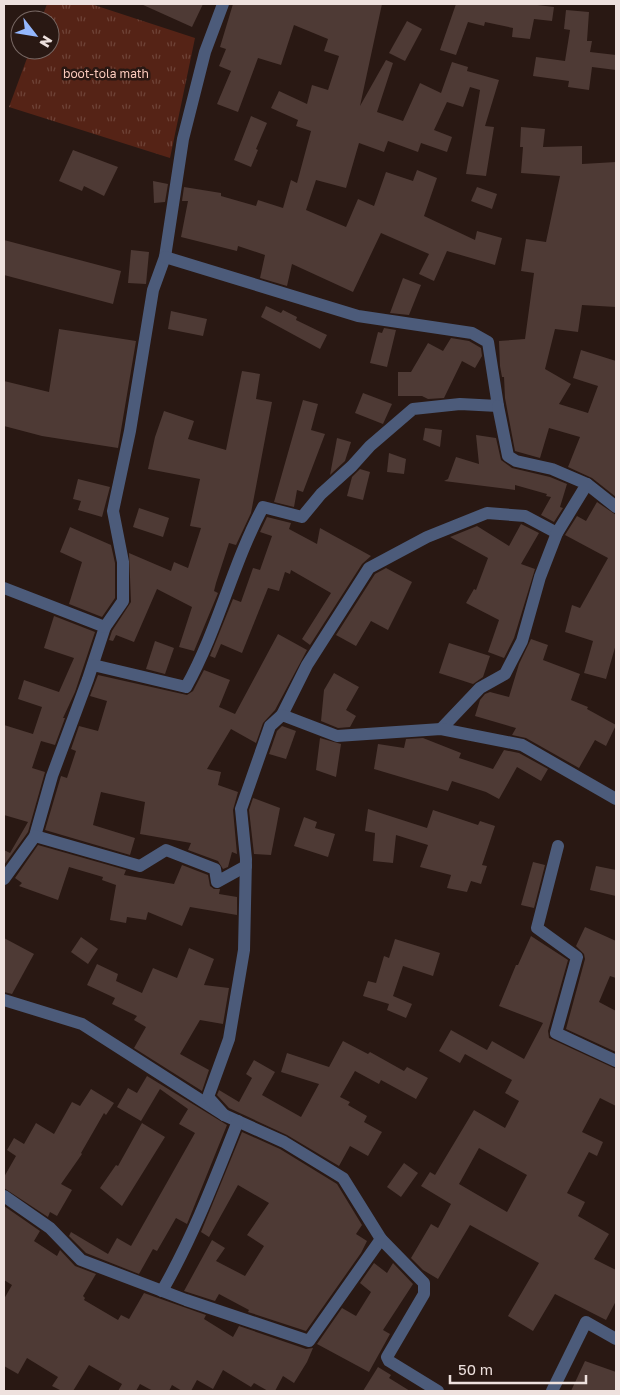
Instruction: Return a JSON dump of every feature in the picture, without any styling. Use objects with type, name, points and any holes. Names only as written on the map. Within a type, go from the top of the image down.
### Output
[{"type":"street","points":[[4,879],[35,836],[52,776],[105,627],[123,601],[123,562],[113,511],[130,431],[153,290],[164,258],[183,139],[205,52],[223,4]]},
{"type":"street","points":[[164,258],[358,316],[472,333],[488,342],[508,456],[516,461],[552,469],[587,484],[616,508]]},
{"type":"street","points":[[93,665],[186,687],[202,658],[248,536],[263,507],[302,517],[320,494],[352,466],[370,446],[413,409],[460,404],[498,406]]},
{"type":"street","points":[[441,729],[480,688],[505,674],[522,641],[540,577],[557,533],[587,484]]},
{"type":"street","points":[[224,1115],[208,1098],[229,1039],[244,950],[246,866],[241,809],[270,726],[282,715],[307,664],[369,568],[427,537],[487,513],[525,516],[557,533]]},
{"type":"street","points":[[4,588],[105,627]]},
{"type":"street","points":[[282,715],[337,736],[441,729],[522,745],[616,799]]},
{"type":"street","points":[[35,836],[140,866],[166,850],[215,869],[217,882],[246,866]]},
{"type":"street","points":[[558,846],[537,928],[577,957],[556,1033],[616,1061]]},
{"type":"street","points":[[4,1000],[82,1024],[224,1115],[284,1142],[343,1178],[381,1239],[424,1283],[424,1294],[387,1357],[389,1361],[438,1391]]},
{"type":"street","points":[[162,1291],[177,1265],[208,1197],[238,1121]]},
{"type":"street","points":[[4,1196],[50,1228],[81,1260],[162,1291],[309,1341],[381,1239]]},
{"type":"street","points":[[552,1391],[586,1322],[616,1339]]},
{"type":"green space","name":"boot-tola math","points":[[47,4],[91,4],[195,38],[170,158],[9,107],[26,60],[60,60],[60,10],[45,10]]},
{"type":"building","points":[[141,4],[203,4],[192,27]]},
{"type":"building","points":[[233,4],[382,4],[360,106],[386,60],[393,63],[377,112],[403,121],[420,83],[441,93],[452,62],[468,67],[467,71],[499,80],[485,126],[494,127],[486,176],[466,174],[480,90],[470,87],[463,107],[447,102],[434,130],[452,137],[447,152],[421,143],[418,152],[388,141],[384,152],[359,143],[346,188],[316,180],[306,210],[346,227],[358,199],[374,206],[386,172],[413,181],[417,170],[437,178],[424,216],[475,240],[477,231],[502,238],[495,265],[447,251],[434,281],[419,274],[429,254],[381,233],[353,292],[292,264],[287,286],[260,278],[265,255],[238,246],[237,251],[181,237],[188,201],[182,201],[184,187],[221,193],[221,196],[256,206],[258,200],[283,208],[291,180],[297,183],[311,131],[296,126],[298,120],[271,108],[279,91],[307,104],[312,85],[328,90],[339,56],[324,51],[328,39],[294,25],[281,65],[258,58],[238,112],[217,104],[231,71],[219,66],[226,49],[220,47]]},
{"type":"building","points":[[456,4],[529,4],[554,7],[552,21],[534,19],[530,39],[512,37],[513,28],[485,22],[484,26],[468,22],[456,55],[440,50]]},
{"type":"building","points":[[566,10],[589,12],[587,41],[592,41],[590,52],[616,55],[616,70],[592,67],[589,90],[568,87],[569,81],[533,76],[536,57],[565,61],[570,30],[564,29]]},
{"type":"building","points":[[407,21],[422,29],[405,61],[389,53]]},
{"type":"building","points":[[251,116],[267,123],[251,167],[234,160]]},
{"type":"building","points":[[521,127],[545,129],[543,147],[582,146],[582,164],[616,162],[616,307],[582,305],[578,332],[555,329],[545,369],[571,384],[559,404],[588,413],[598,386],[573,378],[581,350],[616,361],[616,497],[592,478],[568,467],[580,437],[549,428],[540,458],[515,451],[505,398],[504,377],[502,377],[500,366],[499,341],[525,339],[534,273],[521,271],[526,239],[546,242],[560,176],[521,173],[523,147],[520,147]]},
{"type":"building","points":[[73,150],[118,167],[104,196],[84,186],[82,191],[59,181]]},
{"type":"building","points":[[153,181],[168,184],[165,202],[154,203]]},
{"type":"building","points":[[477,187],[497,194],[492,209],[471,201]]},
{"type":"building","points":[[4,240],[121,271],[113,304],[4,275]]},
{"type":"building","points":[[131,250],[149,252],[146,284],[128,283]]},
{"type":"building","points":[[403,278],[421,285],[409,315],[390,313]]},
{"type":"building","points":[[266,306],[281,313],[283,310],[297,317],[296,320],[327,335],[320,349],[261,317]]},
{"type":"building","points":[[171,311],[207,319],[203,336],[168,329]]},
{"type":"building","points":[[384,328],[396,330],[387,367],[370,363],[378,332],[382,333]]},
{"type":"building","points":[[59,329],[136,341],[118,448],[42,436],[4,426],[4,381],[49,392]]},
{"type":"building","points":[[451,338],[469,341],[481,348],[482,356],[475,368],[462,361],[444,398],[428,399],[422,396],[398,396],[398,372],[411,372],[428,343],[443,351]]},
{"type":"building","points":[[242,371],[260,374],[256,399],[272,402],[251,513],[236,545],[229,543],[214,591],[218,593],[194,651],[179,647],[192,607],[157,589],[134,642],[116,635],[113,641],[109,640],[112,631],[131,602],[129,553],[171,571],[174,562],[188,568],[201,528],[190,526],[200,479],[148,469],[155,437],[164,411],[194,421],[188,439],[226,450]]},
{"type":"building","points":[[363,393],[392,404],[383,424],[355,413]]},
{"type":"building","points":[[303,400],[318,404],[311,430],[325,434],[303,492],[297,490],[294,507],[274,502]]},
{"type":"building","points":[[425,428],[442,430],[440,447],[423,440]]},
{"type":"building","points":[[476,435],[496,438],[501,460],[512,468],[550,477],[567,484],[560,507],[563,508],[554,522],[541,515],[551,497],[546,496],[547,494],[515,485],[515,490],[444,481],[448,479],[456,457],[479,464]]},
{"type":"building","points":[[337,438],[351,442],[345,461],[330,475]]},
{"type":"building","points":[[389,453],[406,459],[404,474],[387,472]]},
{"type":"building","points":[[360,469],[370,472],[363,500],[347,496],[352,477]]},
{"type":"building","points":[[78,479],[110,487],[102,517],[78,510],[81,501],[73,499]]},
{"type":"building","points":[[597,502],[616,515],[616,644],[606,679],[584,673],[593,641],[565,632],[572,605],[580,608],[608,558],[565,535],[577,516],[586,521]]},
{"type":"building","points":[[139,508],[169,518],[163,537],[133,527]]},
{"type":"building","points":[[267,517],[291,523],[289,529],[317,544],[320,528],[371,556],[362,564],[310,645],[302,639],[331,593],[291,570],[290,574],[285,572],[279,591],[268,588],[242,653],[221,644],[215,658],[210,656],[233,599],[241,602],[253,568],[260,570],[272,536],[260,532]]},
{"type":"building","points":[[521,524],[539,533],[521,564],[535,569],[514,638],[504,658],[488,652],[499,620],[466,603],[474,589],[476,590],[488,558],[450,537],[477,526],[509,546]]},
{"type":"building","points":[[70,527],[111,545],[115,563],[115,598],[102,617],[69,604],[82,562],[60,552]]},
{"type":"building","points":[[386,568],[412,582],[388,630],[371,621],[356,646],[336,635],[375,574]]},
{"type":"building","points":[[54,616],[95,632],[55,745],[41,741],[32,768],[45,772],[28,832],[4,865],[4,850],[10,853],[28,822],[4,815],[4,725],[33,734],[42,707],[18,699],[24,680],[59,692],[74,658],[44,648]]},
{"type":"building","points":[[278,634],[307,650],[275,710],[263,723],[256,743],[231,729],[207,769],[221,772],[218,785],[238,792],[233,810],[237,854],[232,852],[228,867],[223,869],[218,861],[188,850],[191,843],[140,834],[145,802],[101,792],[93,825],[135,838],[130,855],[45,830],[61,776],[67,778],[76,751],[71,749],[79,726],[98,731],[107,701],[90,696],[98,675],[187,695],[193,691],[204,670],[230,680],[219,707],[235,714]]},
{"type":"building","points":[[531,639],[548,645],[543,660],[580,674],[571,700],[588,707],[587,709],[616,725],[606,746],[595,740],[579,768],[526,738],[512,735],[516,728],[475,716],[480,700],[485,694],[490,692],[509,697],[519,664]]},
{"type":"building","points":[[155,641],[174,648],[165,674],[146,669]]},
{"type":"building","points":[[449,643],[490,656],[483,677],[473,684],[439,673]]},
{"type":"building","points":[[334,673],[359,687],[346,710],[356,716],[350,727],[338,728],[321,721],[324,690]]},
{"type":"building","points":[[282,726],[296,731],[286,759],[269,754],[277,731]]},
{"type":"building","points":[[320,738],[341,744],[336,777],[316,770]]},
{"type":"building","points":[[423,738],[461,753],[459,758],[493,769],[504,750],[519,753],[548,769],[541,781],[517,767],[499,799],[486,792],[452,781],[448,791],[374,769],[378,744],[404,748],[406,739]]},
{"type":"building","points":[[253,798],[280,808],[271,855],[254,854],[249,810]]},
{"type":"building","points":[[368,809],[427,828],[433,810],[478,825],[480,821],[495,826],[482,865],[487,866],[481,884],[471,881],[467,892],[447,888],[451,875],[420,867],[428,845],[396,835],[393,863],[373,861],[375,833],[365,831]]},
{"type":"building","points":[[304,817],[317,822],[315,828],[335,834],[328,857],[294,846]]},
{"type":"building","points":[[38,845],[126,870],[124,875],[174,884],[182,865],[208,875],[210,886],[214,889],[220,889],[219,894],[237,897],[237,915],[190,907],[182,926],[148,912],[146,920],[127,917],[126,923],[110,920],[116,885],[102,880],[103,877],[69,867],[58,900],[19,886],[22,883],[15,878]]},
{"type":"building","points":[[533,862],[545,865],[534,908],[521,905]]},
{"type":"building","points":[[596,866],[616,870],[616,896],[590,890]]},
{"type":"building","points":[[585,927],[616,941],[616,978],[610,976],[599,1002],[616,1011],[616,1052],[566,1029],[585,959],[584,954],[576,946]]},
{"type":"building","points":[[531,936],[568,960],[548,1031],[549,1038],[616,1069],[616,1106],[600,1098],[582,1132],[603,1142],[597,1156],[589,1152],[567,1193],[585,1202],[578,1216],[609,1234],[594,1259],[616,1270],[616,1301],[606,1320],[555,1294],[533,1331],[508,1316],[539,1263],[470,1225],[438,1279],[423,1270],[411,1258],[431,1224],[438,1228],[451,1204],[421,1186],[430,1172],[435,1175],[474,1110],[505,1128],[519,1101],[505,1093],[512,1080],[465,1054],[460,1063],[439,1051],[451,1030],[487,1050],[492,1041],[524,1059],[543,1023],[499,1006],[516,965],[518,965]],"holes":[[[479,1148],[527,1175],[507,1212],[459,1184]]]},
{"type":"building","points":[[81,937],[98,949],[88,964],[71,952]]},
{"type":"building","points":[[4,938],[34,954],[12,994],[4,992]]},
{"type":"building","points":[[395,939],[440,953],[433,976],[403,966],[393,996],[412,1004],[406,1018],[387,1010],[389,1004],[363,996],[368,981],[376,983],[384,956],[389,958]]},
{"type":"building","points":[[189,948],[214,959],[204,985],[229,988],[223,1024],[200,1020],[180,1054],[209,1070],[202,1091],[134,1048],[146,1027],[134,1020],[137,1016],[112,1004],[115,998],[87,985],[97,964],[118,974],[116,981],[142,993],[153,968],[177,978]]},
{"type":"building","points":[[343,1041],[368,1054],[370,1052],[404,1071],[407,1067],[428,1078],[416,1099],[381,1080],[379,1084],[355,1071],[340,1097],[350,1102],[348,1105],[367,1116],[364,1122],[382,1132],[368,1156],[350,1146],[339,1166],[287,1135],[229,1108],[217,1095],[219,1090],[239,1102],[252,1078],[246,1074],[254,1060],[275,1072],[262,1095],[301,1117],[319,1084],[281,1072],[287,1053],[329,1067]]},
{"type":"building","points":[[147,1076],[227,1125],[187,1224],[176,1218],[157,1251],[153,1249],[139,1274],[86,1253],[69,1236],[71,1232],[108,1254],[117,1238],[131,1246],[195,1133],[179,1124],[188,1109],[160,1089],[141,1121],[117,1107],[128,1088],[137,1093]]},
{"type":"building","points":[[91,1089],[114,1103],[106,1115],[104,1113],[82,1154],[61,1184],[72,1190],[57,1216],[50,1212],[48,1217],[4,1188],[4,1177],[16,1156],[7,1150],[14,1138],[24,1144],[36,1123],[54,1134],[72,1102],[80,1106]]},
{"type":"building","points":[[142,1123],[165,1137],[122,1206],[100,1188],[116,1165],[118,1166]]},
{"type":"building","points":[[242,1132],[280,1149],[337,1184],[362,1225],[356,1234],[367,1241],[361,1253],[306,1331],[248,1312],[249,1310],[219,1294],[215,1301],[184,1291],[212,1240],[225,1248],[216,1261],[245,1276],[264,1246],[247,1235],[269,1203],[238,1185],[209,1237],[201,1232]]},
{"type":"building","points":[[404,1163],[418,1173],[401,1197],[387,1187]]},
{"type":"building","points":[[4,1206],[40,1231],[34,1241],[57,1256],[60,1250],[75,1266],[96,1274],[83,1296],[84,1300],[118,1320],[121,1315],[129,1319],[144,1293],[206,1315],[204,1319],[233,1337],[239,1326],[306,1349],[313,1348],[307,1362],[294,1383],[283,1376],[275,1391],[268,1391],[254,1383],[251,1387],[223,1370],[213,1389],[197,1380],[191,1391],[182,1391],[172,1385],[169,1391],[153,1391],[140,1384],[136,1391],[118,1391],[122,1384],[89,1365],[73,1391],[62,1391],[52,1386],[58,1377],[27,1358],[18,1374],[4,1366],[4,1299],[12,1285],[4,1280]]},
{"type":"building","points":[[374,1263],[387,1273],[393,1263],[413,1284],[383,1330],[390,1334],[369,1372],[317,1344],[342,1308],[356,1316],[371,1292],[360,1283]]},
{"type":"building","points":[[585,1361],[616,1372],[616,1391],[571,1391]]},
{"type":"building","points":[[378,1367],[391,1375],[389,1378],[410,1391],[363,1391]]}]
